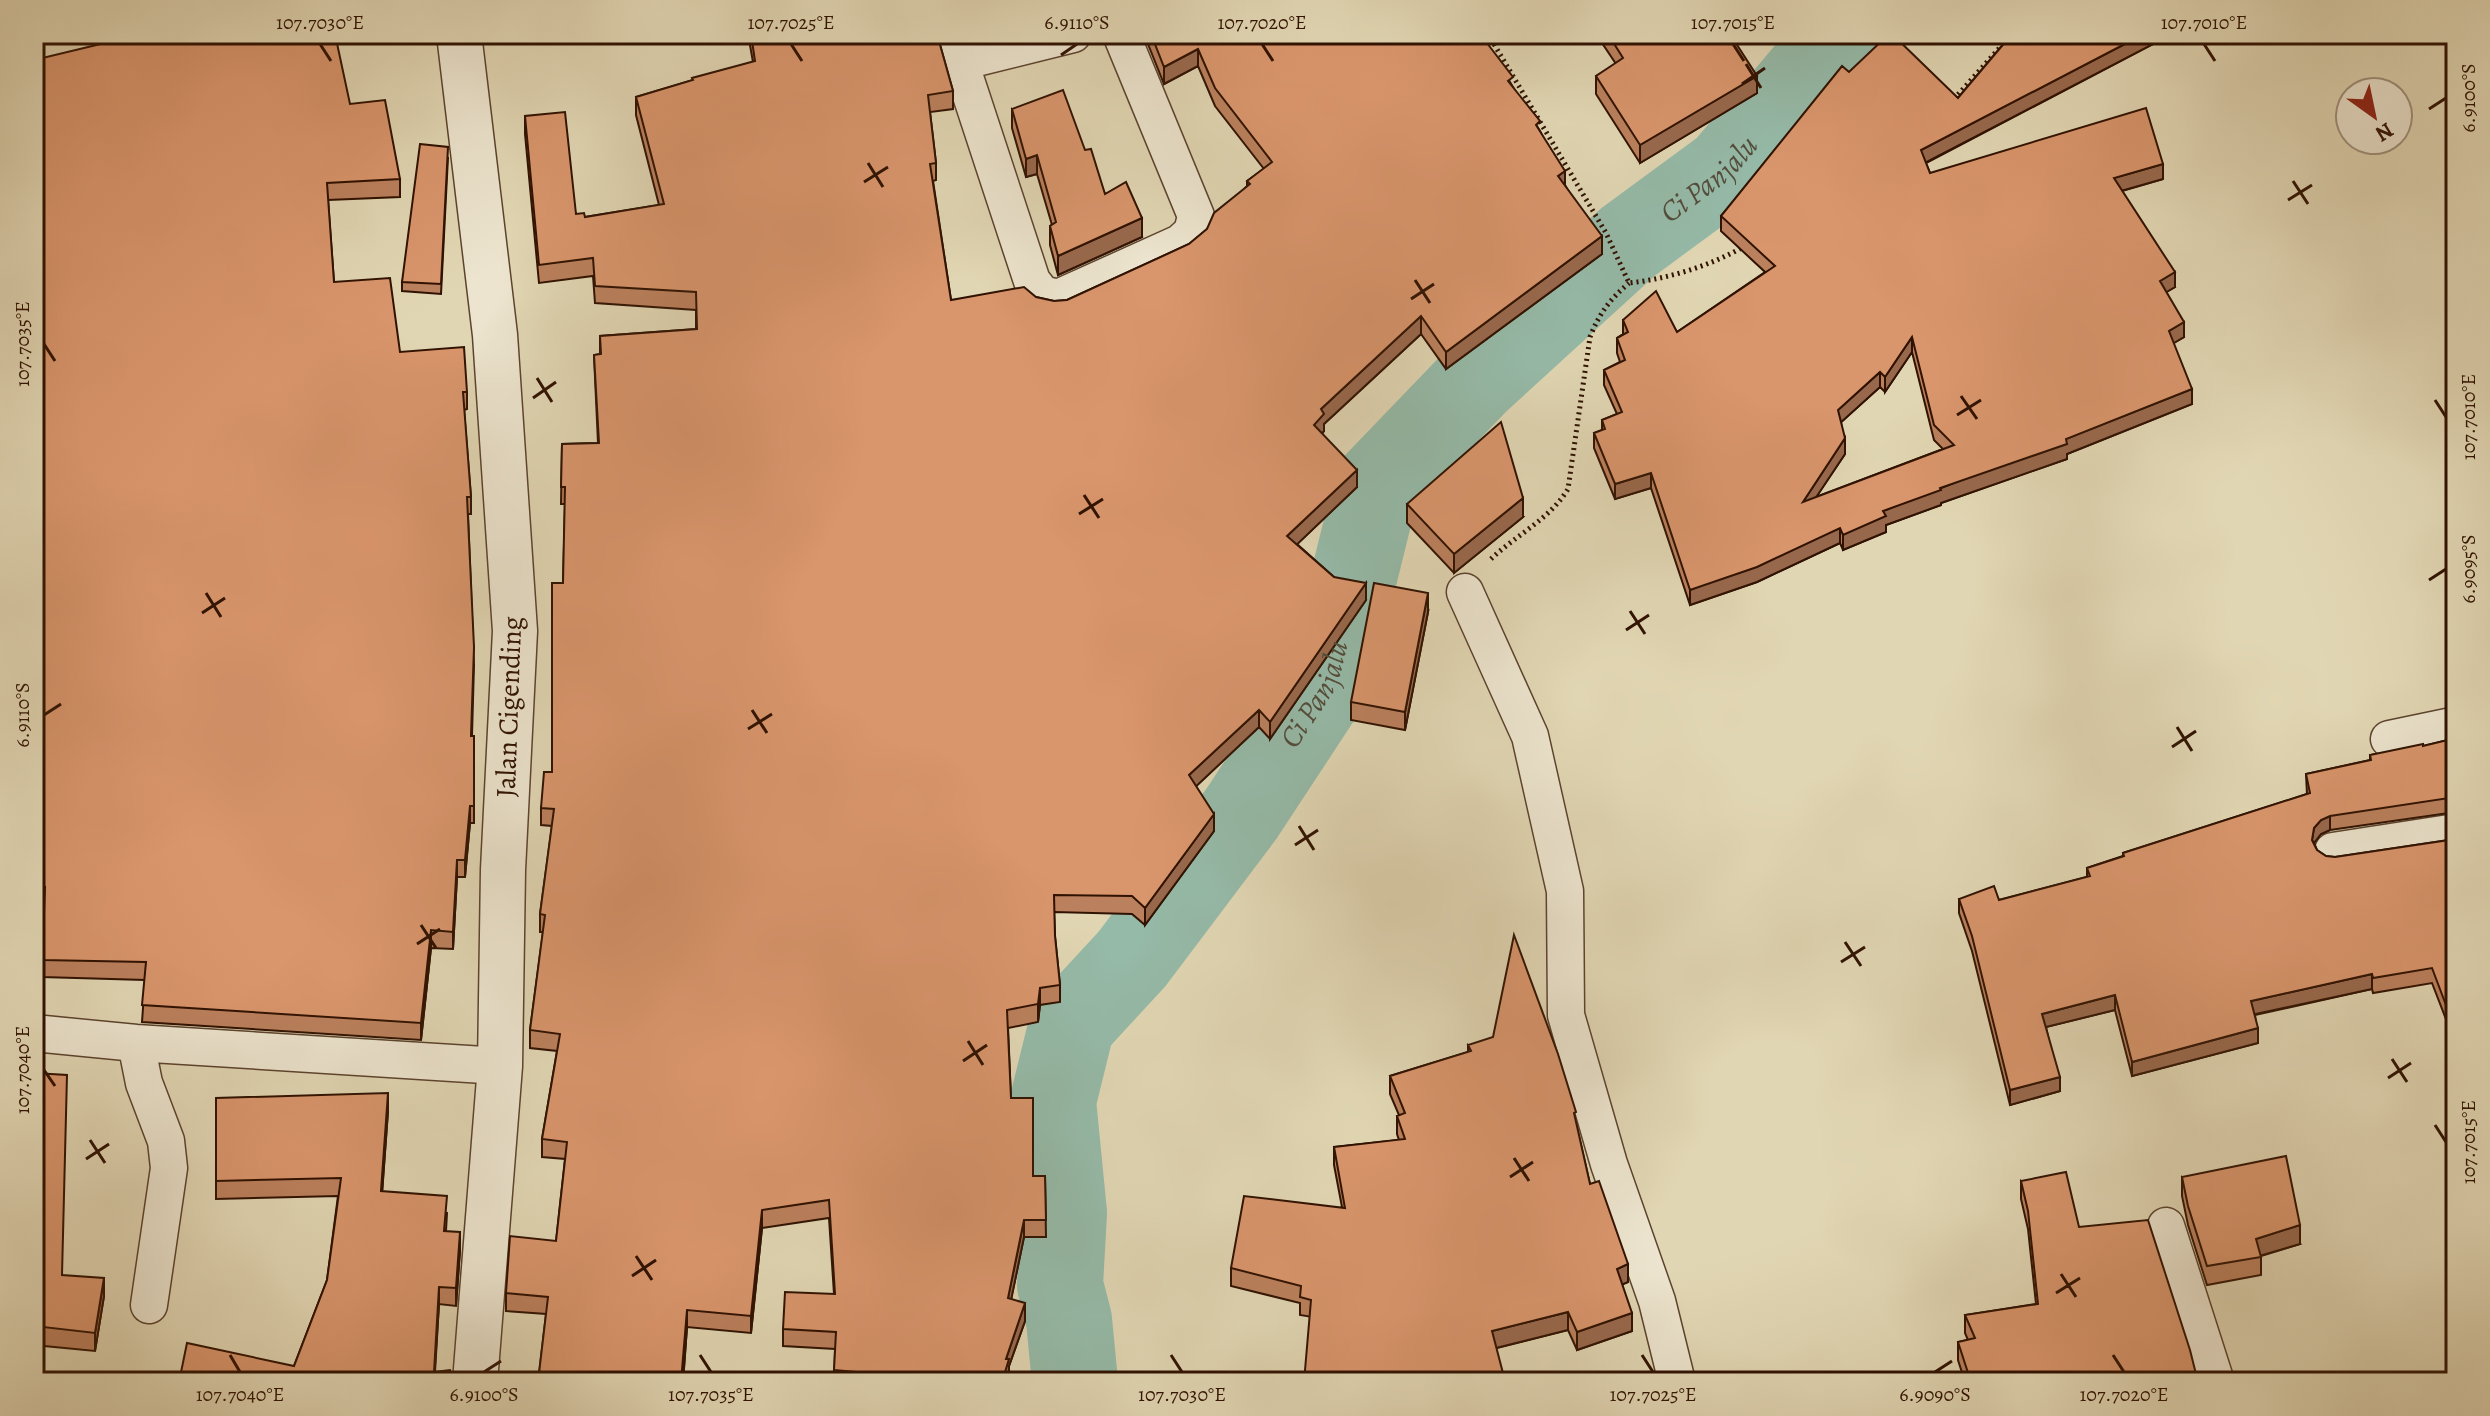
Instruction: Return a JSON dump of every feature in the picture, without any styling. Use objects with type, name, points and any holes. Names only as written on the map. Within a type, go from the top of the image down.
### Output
[{"type":"street","name":"Jalan Cigending","points":[[459,34],[495,335],[515,631],[503,870],[500,1066],[475,1382]]},
{"type":"street","points":[[1073,34],[956,48],[1032,281],[1042,294],[1058,298],[1180,243],[1192,232],[1196,216],[1121,34]]},
{"type":"street","points":[[1465,592],[1530,736],[1565,891],[1566,1015],[1609,1164],[1657,1301],[1677,1382]]},
{"type":"street","points":[[2389,739],[2456,725]]},
{"type":"street","points":[[2333,851],[2456,832]]},
{"type":"street","points":[[34,1033],[136,1043],[500,1066]]},
{"type":"street","points":[[136,1043],[144,1083],[166,1141],[169,1168],[149,1305]]},
{"type":"street","points":[[2166,1226],[2216,1382]]},
{"type":"path","points":[[1488,34],[1606,233],[1629,283]]},
{"type":"path","points":[[1949,105],[2012,34]]},
{"type":"path","points":[[1465,592],[1490,560],[1559,504],[1568,489],[1590,337],[1611,299],[1629,283],[1654,281],[1729,255],[1750,243]]},
{"type":"building","points":[[142,34],[335,34],[350,104],[385,100],[400,179],[327,183],[334,282],[390,278],[400,352],[464,347],[467,392],[463,392],[471,497],[467,497],[474,647],[471,736],[474,736],[474,806],[470,806],[465,860],[457,860],[453,932],[431,930],[421,1023],[142,1005],[146,962],[42,960],[45,887],[34,886],[34,60]]},
{"type":"building","points":[[751,34],[937,34],[953,91],[928,95],[936,163],[930,164],[951,300],[1024,287],[1036,297],[1067,300],[1189,244],[1207,229],[1214,213],[1272,162],[1215,88],[1198,49],[1164,67],[1151,34],[1480,34],[1513,77],[1508,81],[1540,121],[1536,125],[1565,171],[1558,176],[1602,236],[1446,352],[1421,316],[1321,409],[1324,414],[1314,425],[1357,470],[1287,536],[1334,577],[1366,583],[1270,722],[1259,710],[1189,775],[1214,814],[1145,908],[1132,896],[1054,895],[1060,985],[1040,988],[1038,1004],[1007,1010],[1011,1098],[1033,1098],[1033,1176],[1045,1176],[1046,1220],[1024,1220],[1008,1298],[1025,1303],[1006,1359],[1009,1359],[1002,1382],[865,1382],[866,1373],[834,1370],[836,1332],[783,1329],[785,1292],[835,1294],[829,1200],[762,1210],[751,1316],[687,1310],[681,1382],[538,1382],[548,1297],[506,1293],[510,1236],[556,1241],[567,1142],[542,1139],[560,1034],[530,1030],[545,915],[540,914],[554,809],[541,808],[544,772],[552,772],[552,583],[563,583],[565,487],[561,487],[562,444],[599,443],[594,355],[601,354],[600,336],[697,329],[696,292],[595,286],[593,258],[539,265],[525,116],[565,112],[576,214],[584,213],[585,217],[664,204],[636,97],[755,61]]},
{"type":"building","points":[[1608,34],[1730,34],[1757,76],[1640,145],[1596,76],[1623,58]]},
{"type":"building","points":[[1892,34],[1958,98],[2012,34],[2144,34],[1921,150],[1930,173],[2146,108],[2163,164],[2114,178],[2175,272],[2160,281],[2184,322],[2169,331],[2192,389],[2066,439],[2067,444],[1883,511],[1886,516],[1843,535],[1840,528],[1757,567],[1690,590],[1651,473],[1615,484],[1594,433],[1605,429],[1602,420],[1622,412],[1604,370],[1625,360],[1617,338],[1628,332],[1623,320],[1656,291],[1677,332],[1775,266],[1721,216],[1842,66],[1849,72]],"holes":[[[1912,337],[1934,425],[1954,445],[1803,502],[1845,438],[1838,410],[1880,372],[1885,377]]]},
{"type":"building","points":[[1063,90],[1085,150],[1091,149],[1105,194],[1126,182],[1142,218],[1058,256],[1050,226],[1056,222],[1037,155],[1026,159],[1012,109]]},
{"type":"building","points":[[420,144],[448,147],[441,284],[402,282]]},
{"type":"building","points":[[1501,422],[1523,498],[1454,554],[1407,504]]},
{"type":"building","points":[[1374,583],[1428,593],[1405,712],[1351,702]]},
{"type":"building","points":[[2456,738],[2456,797],[2330,816],[2314,828],[2312,840],[2317,850],[2335,857],[2456,839],[2456,1010],[2449,1013],[2432,968],[2373,978],[2372,974],[2251,1001],[2258,1028],[2132,1062],[2115,995],[2042,1014],[2060,1077],[2010,1090],[1972,936],[1959,899],[1994,886],[1999,900],[2090,876],[2087,868],[2124,856],[2123,853],[2310,793],[2306,774],[2371,760],[2370,755]]},
{"type":"building","points":[[1514,935],[1576,1112],[1590,1184],[1599,1181],[1628,1264],[1617,1269],[1632,1313],[1577,1332],[1568,1312],[1492,1331],[1504,1382],[1304,1382],[1311,1300],[1300,1297],[1301,1286],[1231,1268],[1244,1196],[1345,1208],[1334,1147],[1405,1139],[1397,1116],[1405,1113],[1390,1076],[1471,1051],[1468,1045],[1493,1037]]},
{"type":"building","points":[[34,1073],[67,1075],[62,1275],[104,1278],[95,1333],[34,1326]]},
{"type":"building","points":[[388,1093],[381,1191],[447,1196],[444,1231],[460,1232],[456,1288],[439,1287],[434,1372],[450,1370],[452,1382],[179,1382],[187,1343],[294,1366],[327,1280],[341,1178],[216,1181],[216,1098]]},
{"type":"building","points":[[2286,1156],[2300,1225],[2256,1239],[2261,1257],[2207,1266],[2182,1177]]},
{"type":"building","points":[[2066,1172],[2079,1227],[2148,1220],[2198,1382],[2143,1382],[2141,1373],[2110,1382],[1971,1382],[1958,1342],[1975,1338],[1965,1315],[2038,1304],[2028,1211],[2021,1181]]},
{"type":"waterway","name":"Ci Panjalu","points":[[1075,1382],[1069,1320],[1060,1285],[1064,1213],[1053,1101],[1072,1024],[1132,959],[1242,813],[1328,682],[1377,484],[1477,380],[1628,242],[1726,170],[1841,34]]}]
